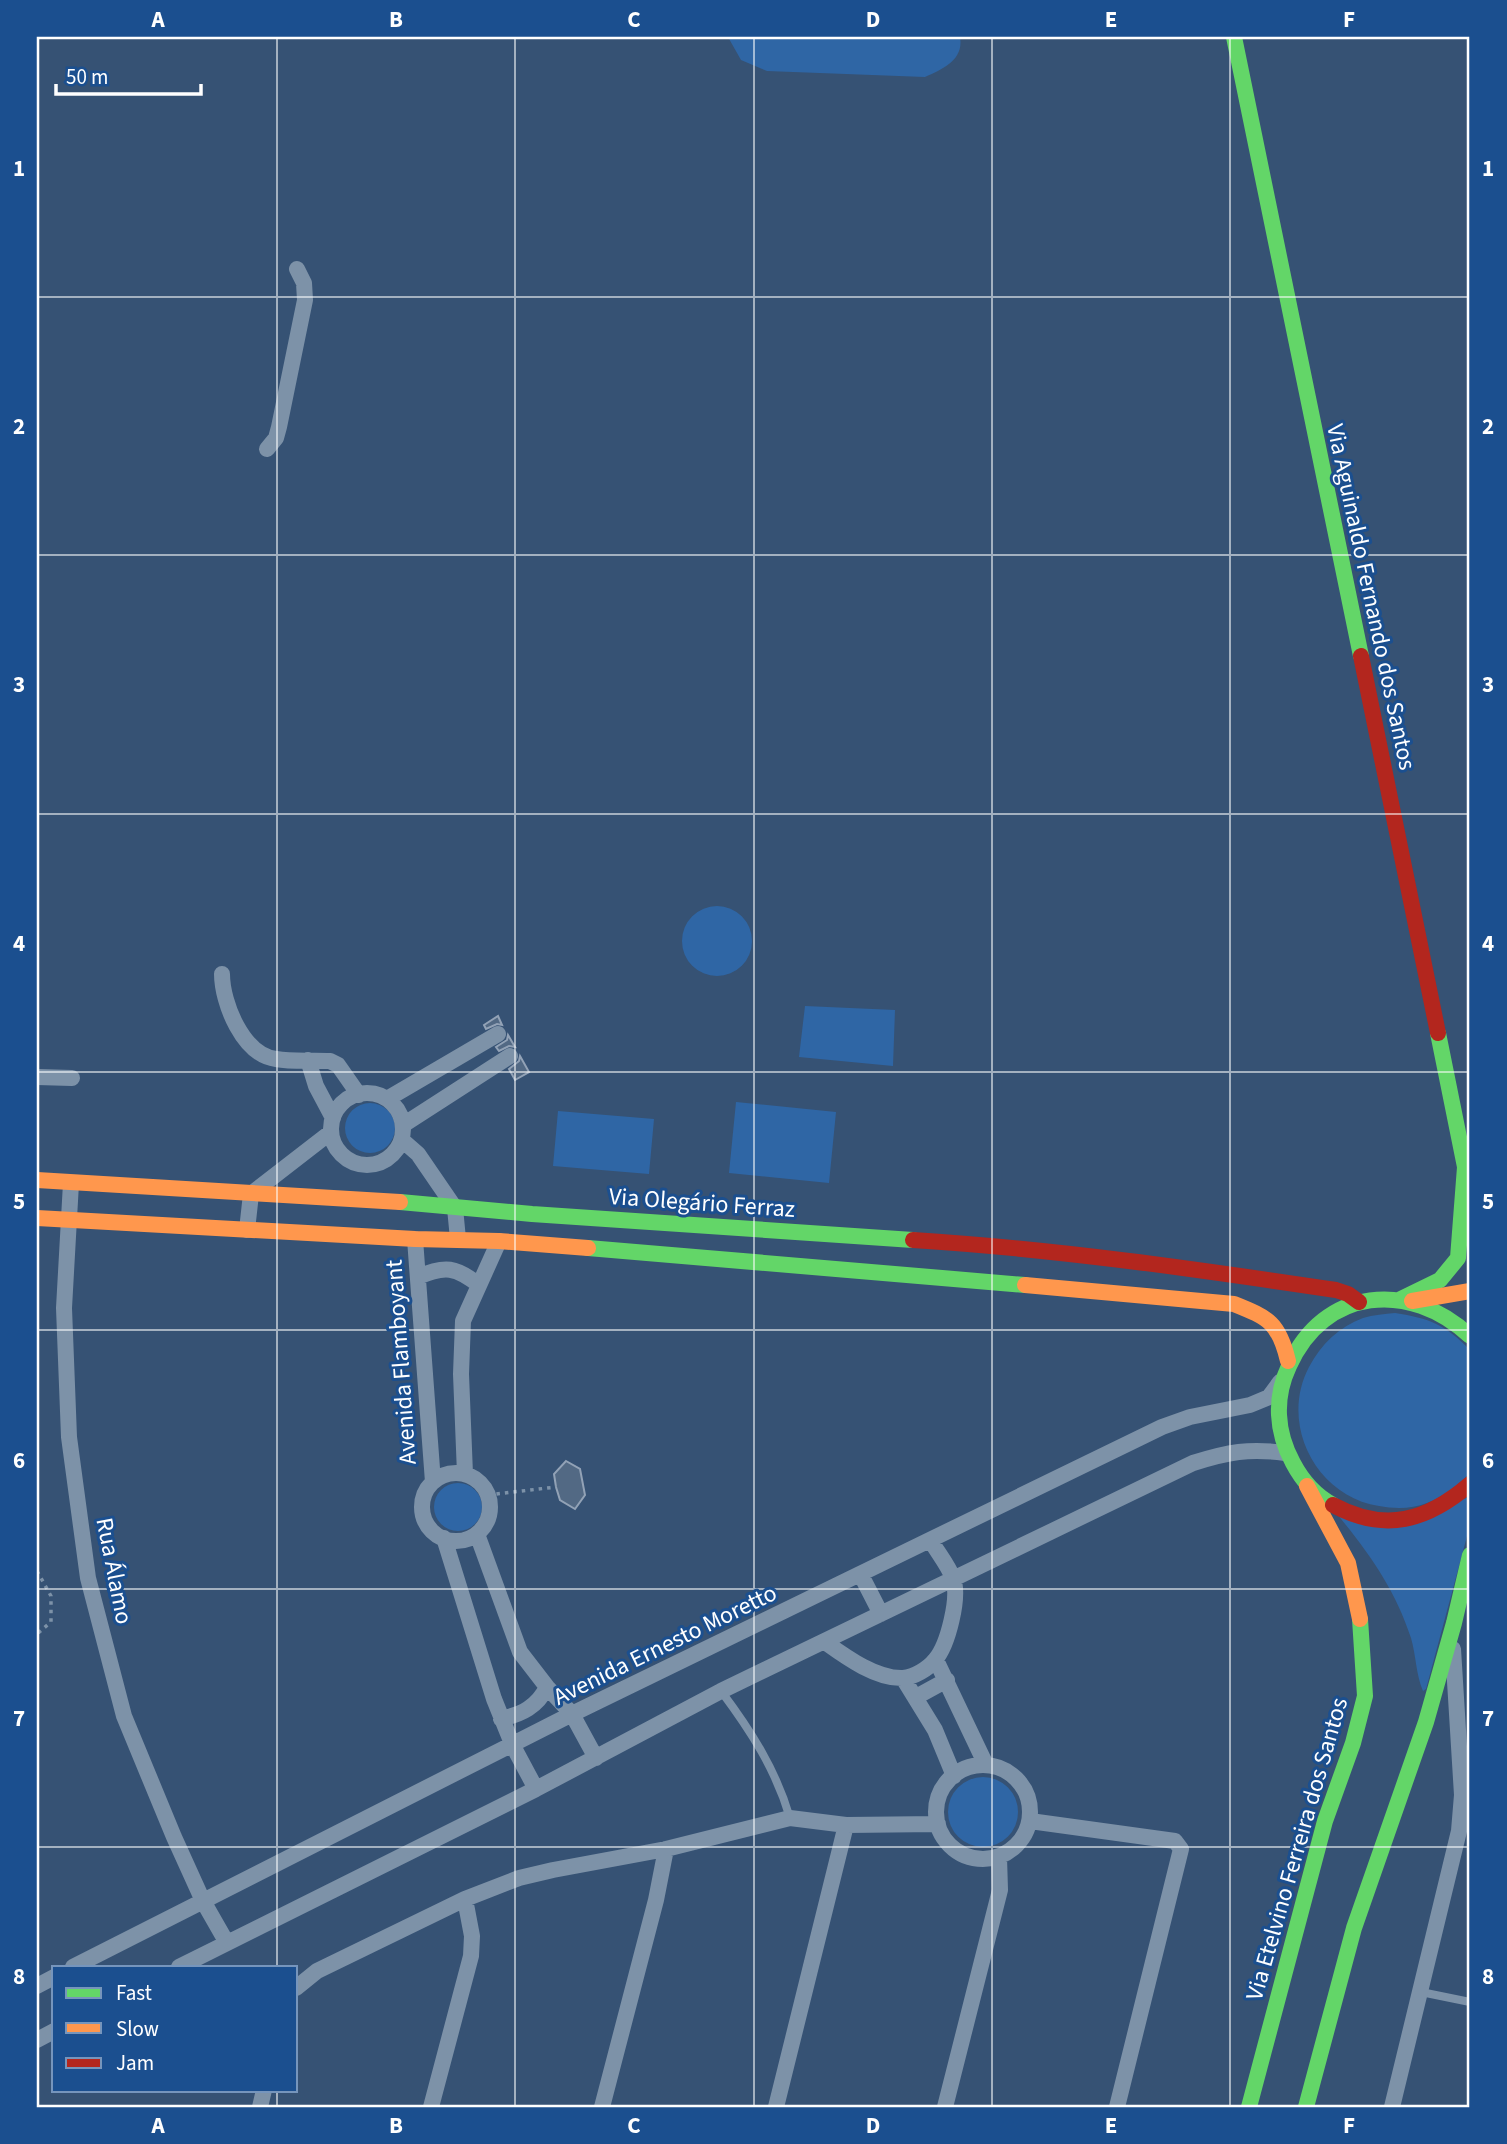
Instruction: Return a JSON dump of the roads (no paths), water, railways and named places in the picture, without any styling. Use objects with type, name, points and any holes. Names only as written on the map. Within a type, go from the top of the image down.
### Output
[{"type":"main road","name":"Via Aguinaldo Fernando dos Santos","points":[[1234,37],[1467,1171],[1458,1258],[1440,1280],[1407,1300]]},
{"type":"main road","name":"Via Olegário Ferraz","points":[[37,1180],[386,1201],[1018,1247],[1336,1290],[1359,1302]]},
{"type":"main road","points":[[37,1218],[415,1239],[499,1241],[1234,1304],[1257,1312],[1283,1338],[1287,1362]]},
{"type":"main road","points":[[1359,1302],[1377,1299],[1407,1300],[1470,1291]]},
{"type":"main road","points":[[1407,1300],[1426,1305],[1457,1323],[1470,1336]]},
{"type":"main road","name":"Via Etelvino Ferreira dos Santos","points":[[1249,2107],[1325,1821],[1353,1743],[1365,1696],[1359,1608],[1349,1563],[1286,1452],[1278,1427],[1280,1382],[1287,1362],[1303,1337],[1324,1318],[1359,1302]]},
{"type":"main road","points":[[1307,1486],[1328,1503],[1352,1515],[1396,1521],[1422,1516],[1447,1504],[1470,1484]]},
{"type":"main road","points":[[1306,2107],[1354,1928],[1426,1722],[1470,1555]]},
{"type":"street","points":[[267,449],[276,438],[279,427],[305,300],[304,283],[298,269]]},
{"type":"street","points":[[222,974],[222,991],[235,1023],[247,1043],[261,1055],[275,1059],[330,1061],[338,1065],[359,1095]]},
{"type":"street","points":[[387,1099],[498,1034]]},
{"type":"street","points":[[308,1060],[332,1125],[335,1145],[343,1156],[356,1164],[369,1166],[383,1162],[394,1153],[403,1133],[510,1056]]},
{"type":"street","points":[[37,1077],[72,1078]]},
{"type":"street","points":[[247,1230],[251,1194],[332,1125],[340,1105],[351,1097],[376,1094],[387,1099],[399,1112],[403,1133],[455,1208],[458,1239]]},
{"type":"street","name":"Rua Álamo","points":[[71,1183],[64,1308],[69,1437],[88,1578],[124,1716],[174,1838],[227,1943]]},
{"type":"street","name":"Avenida Flamboyant","points":[[415,1239],[433,1482]]},
{"type":"street","points":[[465,1474],[461,1374],[463,1321],[499,1241]]},
{"type":"street","points":[[418,1277],[445,1268],[456,1270],[478,1285]]},
{"type":"street","name":"Avenida Ernesto Moretto","points":[[75,1966],[572,1714],[1162,1427],[1190,1417],[1250,1405],[1269,1397],[1280,1382]]},
{"type":"street","points":[[181,1966],[536,1789],[721,1691],[1194,1463],[1224,1453],[1248,1449],[1286,1452]]},
{"type":"street","points":[[465,1474],[475,1478],[488,1495],[489,1517],[477,1534],[455,1541],[434,1532],[427,1524],[423,1502],[433,1482],[442,1476],[465,1474]]},
{"type":"street","points":[[477,1534],[520,1652],[572,1714],[596,1758]]},
{"type":"street","points":[[444,1538],[501,1719],[536,1789]]},
{"type":"street","points":[[825,1642],[859,1665],[903,1678],[921,1672],[936,1660],[953,1615],[954,1580],[931,1541]]},
{"type":"street","points":[[861,1575],[881,1614]]},
{"type":"street","points":[[1392,2107],[1459,1831],[1462,1795],[1452,1662],[1454,1623]]},
{"type":"street","points":[[936,1660],[986,1765]]},
{"type":"street","points":[[903,1678],[935,1730],[954,1776]]},
{"type":"street","points":[[916,1697],[947,1680]]},
{"type":"street","points":[[501,1719],[520,1715],[542,1697],[547,1687]]},
{"type":"street","points":[[986,1765],[998,1768],[1017,1779],[1028,1799],[1030,1821],[1016,1847],[999,1857],[976,1859],[964,1855],[946,1841],[937,1824],[937,1807],[940,1795],[954,1776],[975,1766],[986,1765]]},
{"type":"street","points":[[298,1986],[317,1971],[465,1899],[519,1878],[666,1849],[790,1818],[846,1825],[937,1824]]},
{"type":"street","points":[[1030,1821],[1175,1841],[1181,1849],[1117,2107]]},
{"type":"street","points":[[775,2107],[846,1825]]},
{"type":"street","points":[[602,2107],[656,1900],[666,1849]]},
{"type":"street","points":[[945,2107],[1000,1890],[999,1857]]},
{"type":"street","points":[[431,2107],[471,1956],[472,1937],[465,1899]]},
{"type":"lane","points":[[721,1691],[769,1762],[790,1818]]},
{"type":"lane","points":[[1421,1992],[1470,2002]]}]
